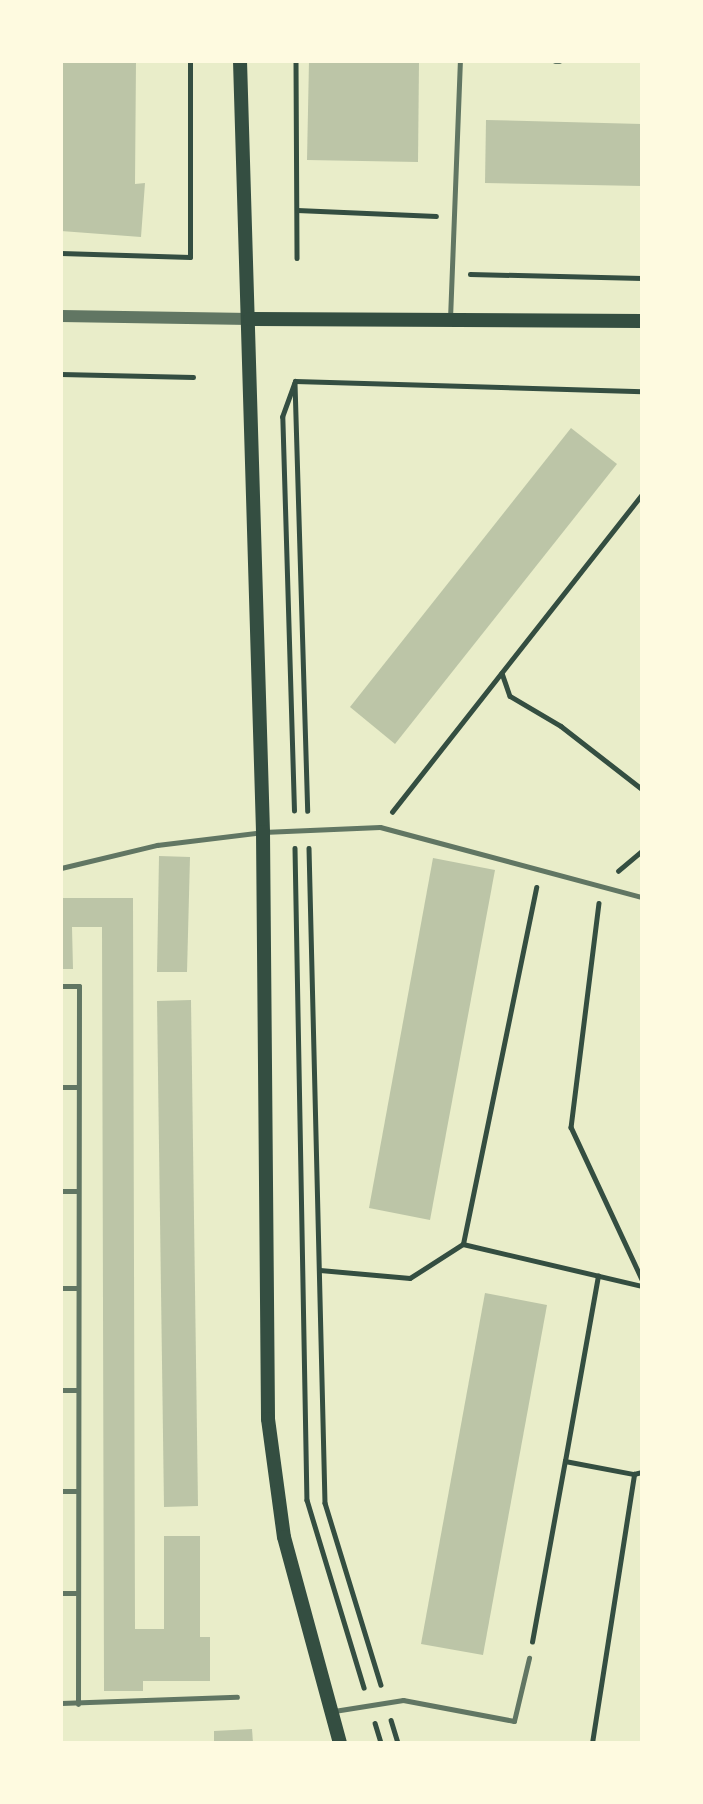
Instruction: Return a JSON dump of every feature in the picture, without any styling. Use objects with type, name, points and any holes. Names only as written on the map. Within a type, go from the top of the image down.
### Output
[{"type":"main road","points":[[240,61],[250,319],[263,832],[260,987],[268,1419],[284,1537],[340,1743]]},
{"type":"main road","points":[[250,319],[642,321]]},
{"type":"street","points":[[61,316],[250,319]]},
{"type":"lane","points":[[450,319],[460,61]]},
{"type":"lane","points":[[61,868],[157,845],[263,832],[380,827],[642,897]]},
{"type":"lane","points":[[61,986],[79,986],[78,1704]]},
{"type":"lane","points":[[61,1087],[78,1087]]},
{"type":"lane","points":[[61,1191],[78,1191]]},
{"type":"lane","points":[[61,1288],[78,1287]]},
{"type":"lane","points":[[61,1390],[78,1390]]},
{"type":"lane","points":[[61,1491],[78,1491]]},
{"type":"lane","points":[[61,1593],[78,1593]]},
{"type":"lane","points":[[331,1712],[403,1700],[514,1721],[529,1658]]},
{"type":"lane","points":[[61,1703],[237,1697]]},
{"type":"path","points":[[61,253],[190,257],[190,61]]},
{"type":"path","points":[[296,61],[297,258]]},
{"type":"path","points":[[297,210],[453,217]]},
{"type":"path","points":[[452,274],[642,278]]},
{"type":"path","points":[[61,374],[193,377]]},
{"type":"path","points":[[295,381],[642,391]]},
{"type":"path","points":[[295,381],[325,1503],[398,1743]]},
{"type":"path","points":[[295,381],[282,417],[295,831],[307,1500],[381,1743]]},
{"type":"path","points":[[380,827],[642,494]]},
{"type":"path","points":[[502,672],[510,696],[561,726],[642,789]]},
{"type":"path","points":[[320,1270],[410,1278],[463,1244],[540,870]]},
{"type":"path","points":[[600,886],[570,1127],[642,1279]]},
{"type":"path","points":[[463,1244],[642,1286]]},
{"type":"path","points":[[529,1658],[598,1276]]},
{"type":"path","points":[[565,1461],[634,1474],[642,1472]]},
{"type":"path","points":[[593,1743],[634,1474]]},
{"type":"building","points":[[61,61],[136,61],[135,184],[145,183],[141,237],[61,231]]},
{"type":"building","points":[[309,61],[419,61],[418,162],[307,160]]},
{"type":"building","points":[[486,120],[642,124],[642,186],[485,183]]},
{"type":"building","points":[[571,428],[617,464],[395,744],[350,707]]},
{"type":"building","points":[[159,856],[190,857],[187,972],[157,972]]},
{"type":"building","points":[[433,858],[495,870],[430,1220],[369,1208]]},
{"type":"building","points":[[61,898],[133,898],[135,1629],[164,1629],[164,1536],[200,1536],[200,1637],[210,1637],[210,1681],[143,1681],[143,1691],[104,1691],[102,927],[72,927],[73,969],[61,969]]},
{"type":"building","points":[[191,1000],[198,1506],[164,1507],[157,1001]]},
{"type":"building","points":[[485,1293],[547,1305],[483,1655],[421,1644]]},
{"type":"building","points":[[252,1729],[253,1743],[214,1743],[214,1731]]}]
